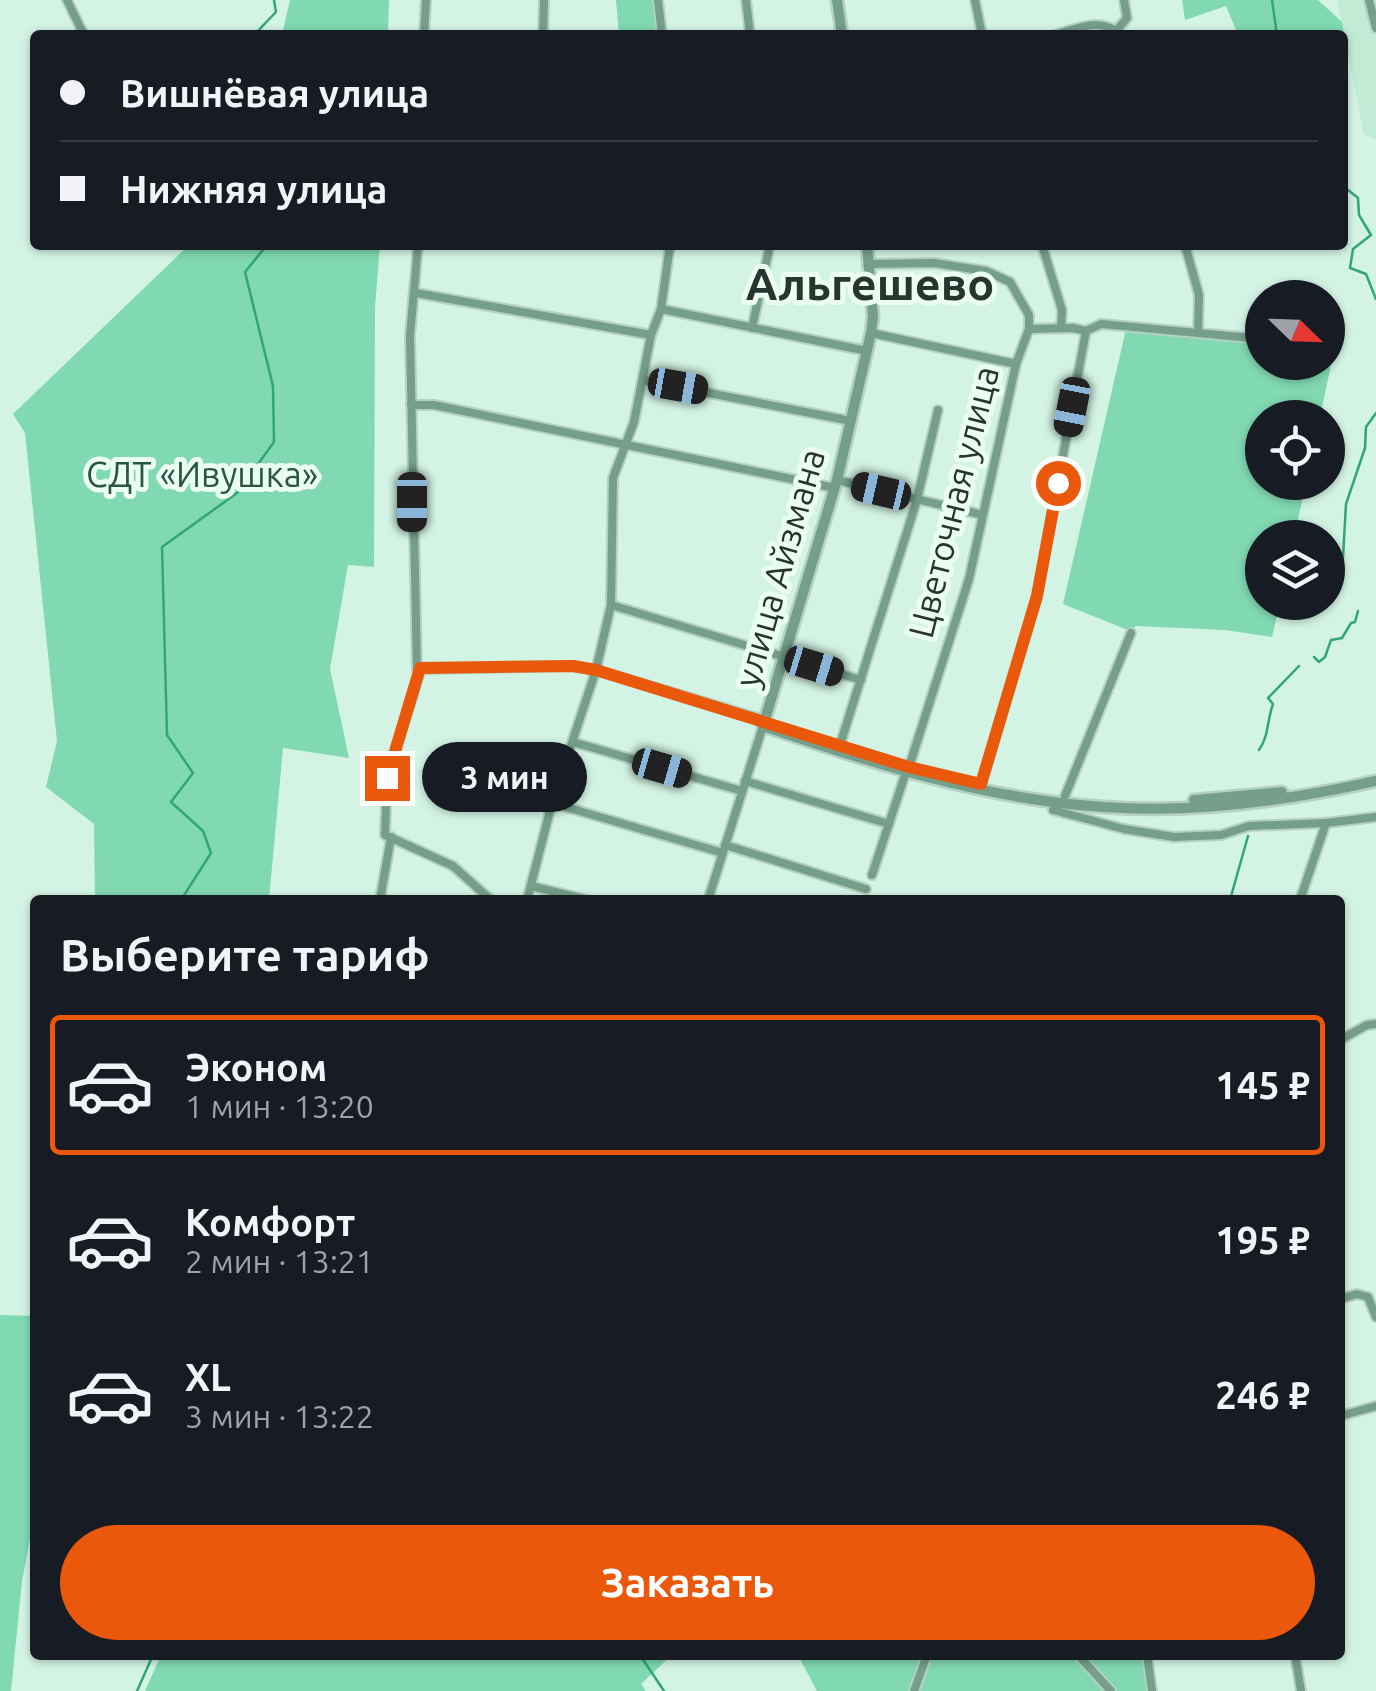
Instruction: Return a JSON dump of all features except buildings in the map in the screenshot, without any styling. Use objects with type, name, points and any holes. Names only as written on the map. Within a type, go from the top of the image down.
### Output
[{"type":"street","points":[[67,0],[82,30]]},
{"type":"street","points":[[424,30],[426,0]]},
{"type":"street","points":[[543,30],[544,0]]},
{"type":"street","points":[[658,0],[661,30]]},
{"type":"street","points":[[746,0],[749,30]]},
{"type":"street","points":[[837,0],[841,30]]},
{"type":"street","points":[[975,0],[981,30]]},
{"type":"street","points":[[1119,30],[1127,18],[1124,0]]},
{"type":"street","points":[[1369,0],[1376,28]]},
{"type":"street","points":[[1072,30],[1096,23],[1113,30]]},
{"type":"street","points":[[381,895],[388,836],[387,778],[418,668],[410,336],[418,250]]},
{"type":"street","points":[[529,895],[552,804],[596,670],[611,605],[613,478],[626,446],[651,335],[661,310],[669,250]]},
{"type":"street","points":[[752,328],[769,250]]},
{"type":"street","name":"улица Айзмана","points":[[710,895],[836,484],[874,316],[868,250]]},
{"type":"street","points":[[1044,250],[1062,310],[1061,328]]},
{"type":"street","points":[[1186,250],[1199,294],[1198,332]]},
{"type":"street","name":"Цветочная улица","points":[[870,264],[934,263],[986,271],[1010,282],[1029,315],[1030,329],[1016,364],[970,579],[872,874]]},
{"type":"street","points":[[416,292],[651,335]]},
{"type":"street","points":[[661,310],[867,351]]},
{"type":"street","points":[[1030,329],[1086,331],[1101,324],[1245,337]]},
{"type":"street","points":[[981,784],[1037,596],[1086,331]]},
{"type":"street","points":[[871,334],[1016,364]]},
{"type":"street","points":[[643,380],[851,421]]},
{"type":"street","points":[[411,405],[448,408],[984,515]]},
{"type":"street","points":[[840,745],[918,500],[938,410]]},
{"type":"street","points":[[611,605],[860,680]]},
{"type":"street","points":[[1058,801],[1131,632]]},
{"type":"street","points":[[418,668],[573,666],[596,670],[979,790],[1058,801],[1222,798],[1376,778]]},
{"type":"street","points":[[761,722],[907,769],[1058,801],[1124,828],[1174,837],[1221,835],[1249,826],[1376,817]]},
{"type":"street","points":[[573,742],[889,824]]},
{"type":"street","points":[[552,804],[866,889]]},
{"type":"street","points":[[1302,895],[1326,823]]},
{"type":"street","points":[[388,836],[453,866],[485,895]]},
{"type":"street","points":[[532,886],[568,895]]},
{"type":"street","points":[[1345,1037],[1376,1024]]},
{"type":"street","points":[[1345,1297],[1368,1297],[1376,1317]]},
{"type":"street","points":[[1345,1415],[1376,1406]]},
{"type":"street","points":[[914,1691],[924,1660]]},
{"type":"street","points":[[1083,1660],[1111,1691]]},
{"type":"street","points":[[1148,1660],[1152,1691]]},
{"type":"street","points":[[1296,1660],[1301,1691]]},
{"type":"shaded area","points":[[1337,0],[1368,0],[1376,33],[1376,139],[1364,135],[1348,55],[1348,30],[1343,30]]},
{"type":"green space","points":[[290,0],[389,0],[388,30],[283,30]]},
{"type":"green space","points":[[616,0],[653,0],[656,30],[619,30]]},
{"type":"green space","points":[[1182,0],[1318,0],[1342,22],[1344,30],[1236,30],[1226,6],[1185,20]]},
{"type":"green space","name":"СДТ «Ивушка»","points":[[184,250],[380,250],[375,307],[374,567],[348,565],[330,669],[349,758],[283,748],[269,895],[95,895],[94,824],[46,787],[57,741],[25,433],[13,414]]},
{"type":"green space","points":[[1126,329],[1245,341],[1245,380],[1328,380],[1324,400],[1245,400],[1245,500],[1302,500],[1298,520],[1245,520],[1245,620],[1276,620],[1272,637],[1225,630],[1136,626],[1130,631],[1063,604]]},
{"type":"green space","points":[[0,1315],[30,1316],[30,1540],[11,1691],[0,1691]]},
{"type":"green space","points":[[159,1660],[667,1660],[641,1684],[646,1691],[145,1691]]},
{"type":"green space","points":[[801,1660],[1081,1660],[1109,1691],[817,1691]]},
{"type":"green space","points":[[1084,1660],[1147,1660],[1151,1691],[1112,1691]]},
{"type":"waterway","points":[[259,30],[276,12],[274,0]]},
{"type":"waterway","points":[[1272,0],[1276,30]]},
{"type":"waterway","points":[[1348,190],[1358,198],[1359,215],[1371,235],[1353,249],[1350,268],[1366,274],[1376,299]]},
{"type":"waterway","points":[[184,895],[211,853],[203,831],[171,802],[193,773],[167,735],[162,547],[237,493],[274,442],[273,386],[245,272],[263,250]]},
{"type":"waterway","points":[[1345,522],[1346,504],[1365,448],[1366,427],[1376,413]]},
{"type":"waterway","points":[[1314,657],[1319,662],[1325,657],[1331,640],[1342,638],[1355,622],[1358,611]]},
{"type":"waterway","points":[[1259,750],[1273,704],[1268,698],[1299,666]]},
{"type":"waterway","points":[[1231,895],[1248,836]]},
{"type":"waterway","points":[[137,1691],[151,1660]]},
{"type":"waterway","points":[[643,1660],[664,1691]]},
{"type":"district","name":"Альгешево","points":[[870,284]]},
{"type":"route","points":[[387,778],[420,668],[573,666],[764,720],[909,767],[981,784],[1037,596],[1058,483]]}]
